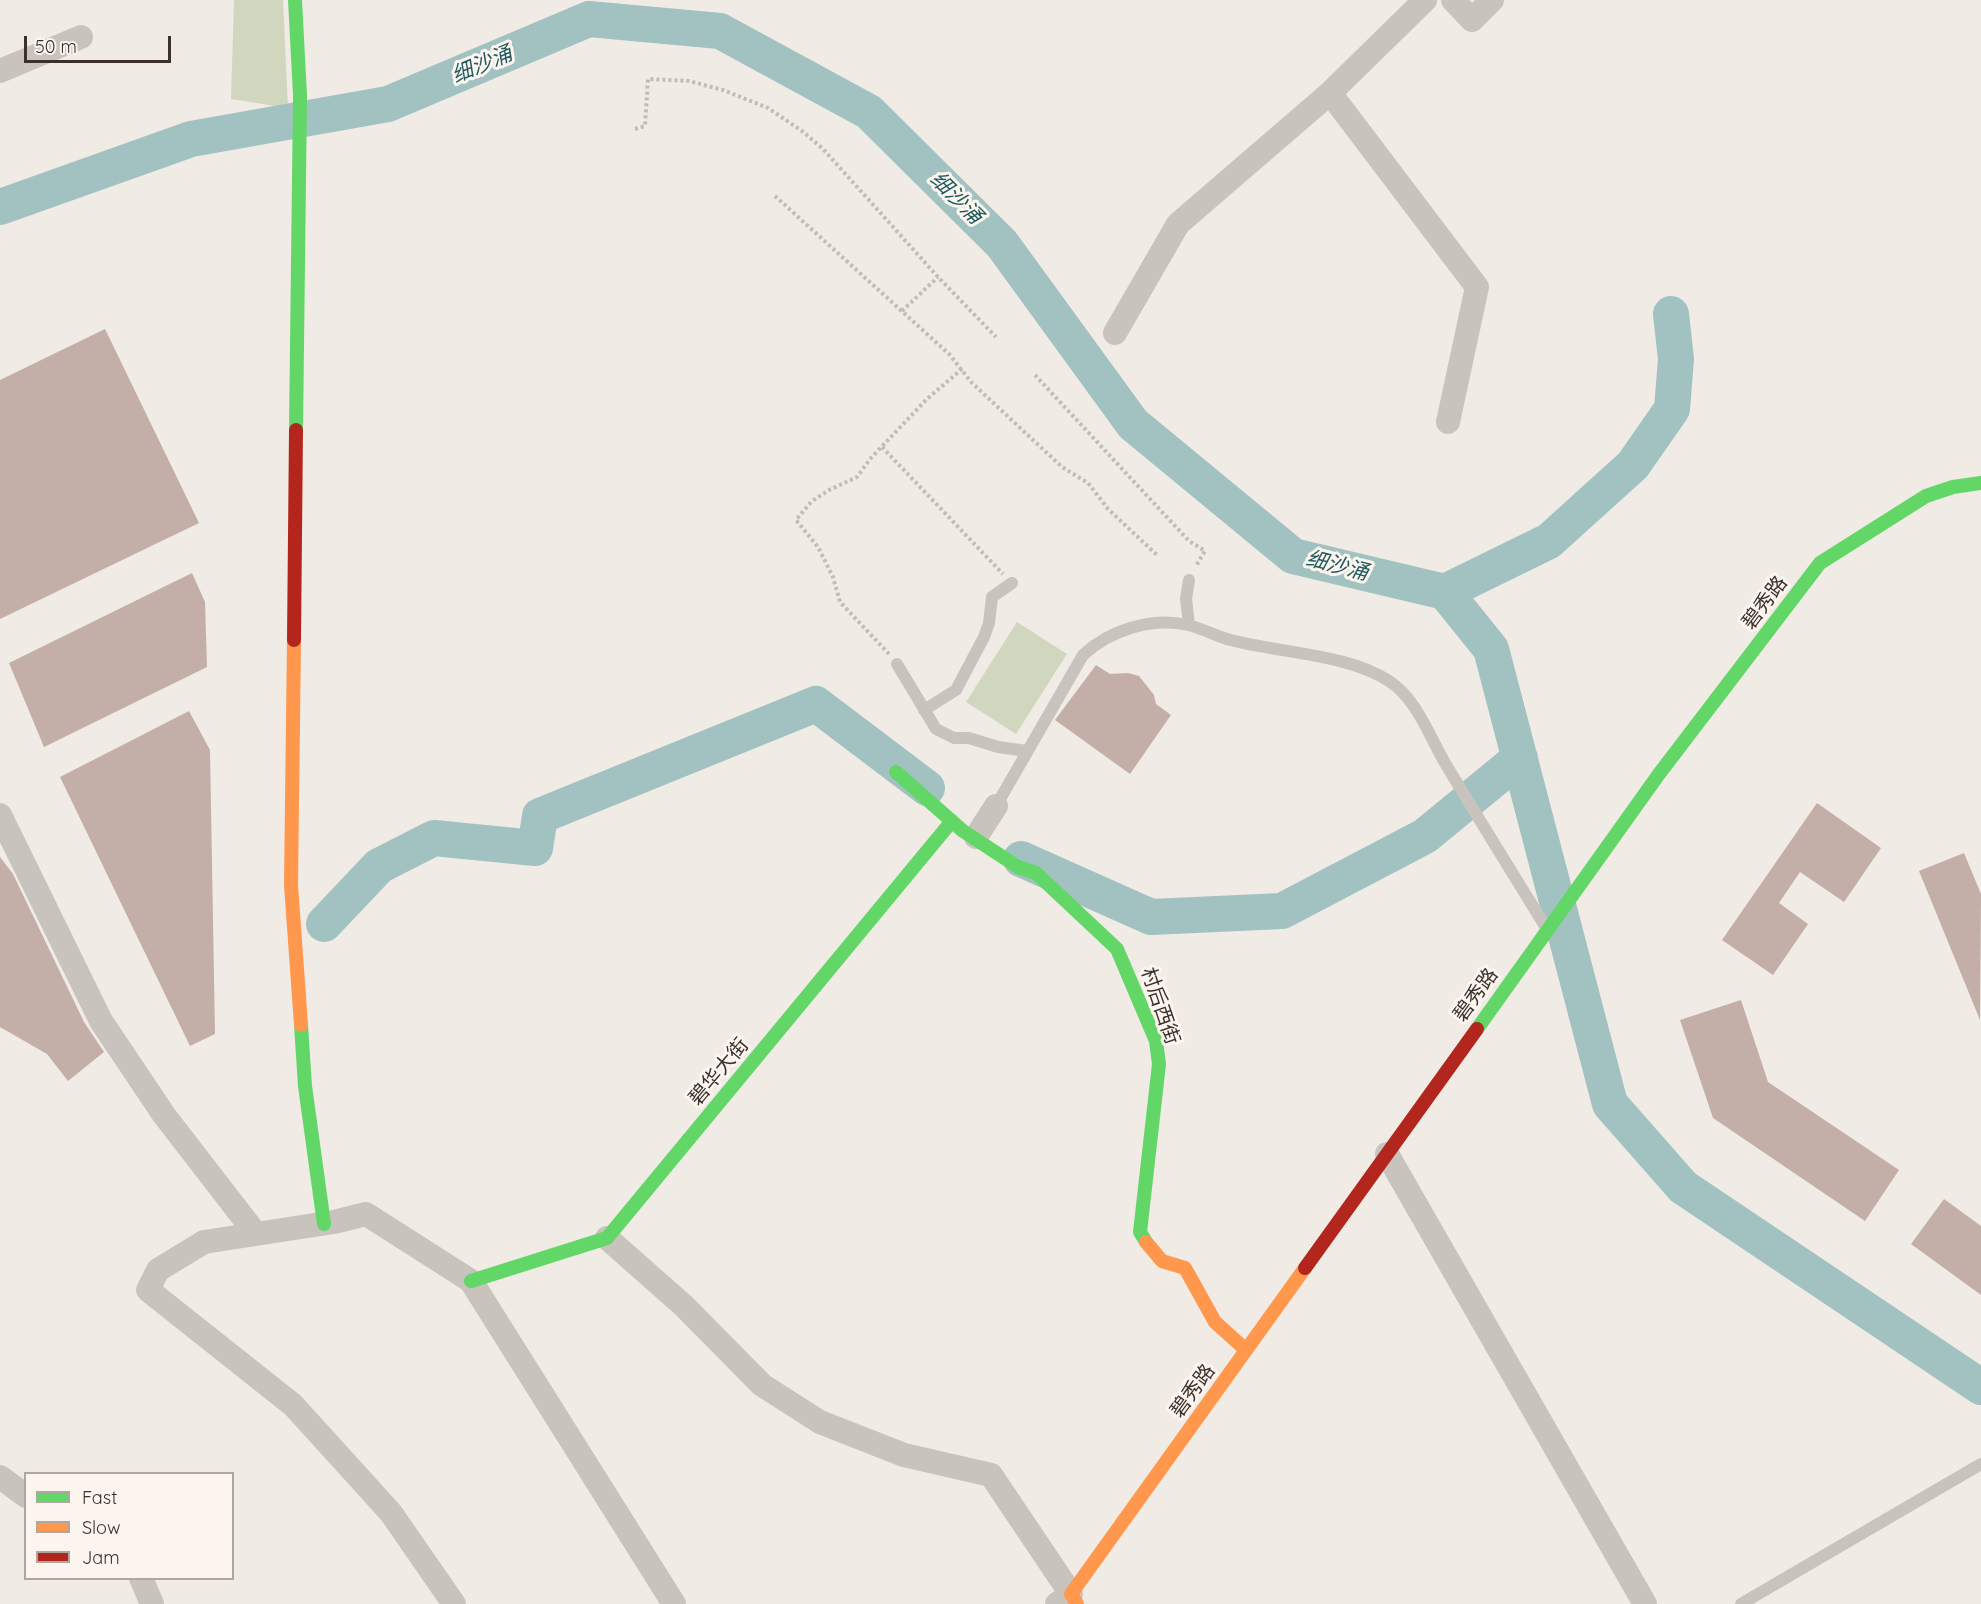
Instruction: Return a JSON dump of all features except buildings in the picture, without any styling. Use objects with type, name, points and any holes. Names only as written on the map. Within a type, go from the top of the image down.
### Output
[{"type":"street","points":[[295,0],[300,95],[297,150],[291,885],[305,1086],[324,1224]]},
{"type":"street","points":[[1115,333],[1178,224],[1330,93],[1425,0]]},
{"type":"street","points":[[1453,0],[1472,20],[1492,0]]},
{"type":"street","points":[[0,71],[81,37]]},
{"type":"street","points":[[1330,93],[1477,287],[1448,422]]},
{"type":"street","name":"碧秀路","points":[[1068,1601],[1659,774],[1820,563],[1926,496],[1953,487],[1981,483]]},
{"type":"street","name":"村后西街","points":[[896,772],[952,821],[1018,867],[1036,873],[1118,949],[1156,1041],[1159,1064],[1140,1232],[1152,1254],[1164,1264],[1185,1268],[1215,1322],[1246,1350]]},
{"type":"street","points":[[976,838],[996,806]]},
{"type":"street","points":[[0,815],[101,1021],[164,1115],[256,1234]]},
{"type":"street","name":"碧华大街","points":[[607,1238],[952,821]]},
{"type":"street","points":[[1387,1154],[1645,1604]]},
{"type":"street","points":[[454,1604],[391,1513],[293,1405],[147,1290],[158,1270],[204,1242],[324,1224],[366,1214],[471,1281],[674,1604]]},
{"type":"street","points":[[471,1281],[607,1238],[684,1306],[762,1385],[820,1422],[904,1455],[991,1475],[1068,1601]]},
{"type":"street","points":[[0,1477],[24,1495]]},
{"type":"street","points":[[142,1580],[152,1604]]},
{"type":"lane","points":[[1189,580],[1186,599],[1189,625]]},
{"type":"lane","points":[[924,710],[956,690],[976,657],[987,630],[992,597],[1012,583]]},
{"type":"lane","points":[[996,806],[1083,655],[1098,641],[1138,625],[1163,622],[1189,625],[1227,639],[1336,660],[1390,681],[1410,700],[1444,761],[1547,930]]},
{"type":"lane","points":[[897,664],[936,729],[954,738],[969,738],[998,747],[1027,751]]},
{"type":"lane","points":[[1741,1604],[1981,1464]]},
{"type":"path","points":[[635,129],[645,126],[648,79],[689,81],[768,108],[823,149],[938,277],[996,337]]},
{"type":"path","points":[[775,196],[902,311],[1062,467],[1088,483],[1108,509],[1158,556]]},
{"type":"path","points":[[902,311],[938,277]]},
{"type":"path","points":[[897,664],[840,602],[833,577],[818,547],[796,520],[811,502],[829,490],[857,477],[927,399],[962,369]]},
{"type":"path","points":[[1035,375],[1189,542],[1205,551],[1198,562]]},
{"type":"path","points":[[882,447],[1012,583]]},
{"type":"green space","points":[[234,0],[283,0],[288,108],[231,99]]},
{"type":"green space","points":[[1017,622],[1067,654],[1016,734],[966,702]]},
{"type":"waterway","name":"细沙涌","points":[[0,207],[191,139],[388,104],[589,19],[720,31],[869,112],[1002,244],[1133,424],[1293,556],[1445,592],[1549,541],[1633,465],[1672,409],[1676,359],[1671,314]]},
{"type":"waterway","points":[[1445,592],[1491,649],[1610,1104],[1683,1187],[1981,1387]]},
{"type":"waterway","points":[[324,924],[379,866],[434,838],[535,848],[540,816],[816,704],[927,788]]},
{"type":"waterway","points":[[1021,859],[1151,917],[1282,911],[1425,836],[1520,758]]},
{"type":"traffic: fast","points":[[295,0],[300,95],[296,430]]},
{"type":"traffic: fast","points":[[1477,1029],[1659,774],[1820,563],[1926,496],[1953,487],[1981,483]]},
{"type":"traffic: fast","points":[[896,772],[963,831],[1018,867],[1036,873],[1117,949],[1156,1041],[1159,1064],[1140,1232],[1146,1242]]},
{"type":"traffic: fast","points":[[471,1281],[607,1238],[952,821]]},
{"type":"traffic: fast","points":[[301,1025],[305,1086],[324,1224]]},
{"type":"traffic: slow","points":[[294,640],[291,885],[301,1025]]},
{"type":"traffic: slow","points":[[1146,1242],[1162,1261],[1185,1268],[1215,1322],[1246,1350]]},
{"type":"traffic: slow","points":[[1077,1604],[1071,1594],[1305,1268]]},
{"type":"traffic: jam","points":[[294,640],[296,430]]},
{"type":"traffic: jam","points":[[1305,1268],[1477,1029]]}]
